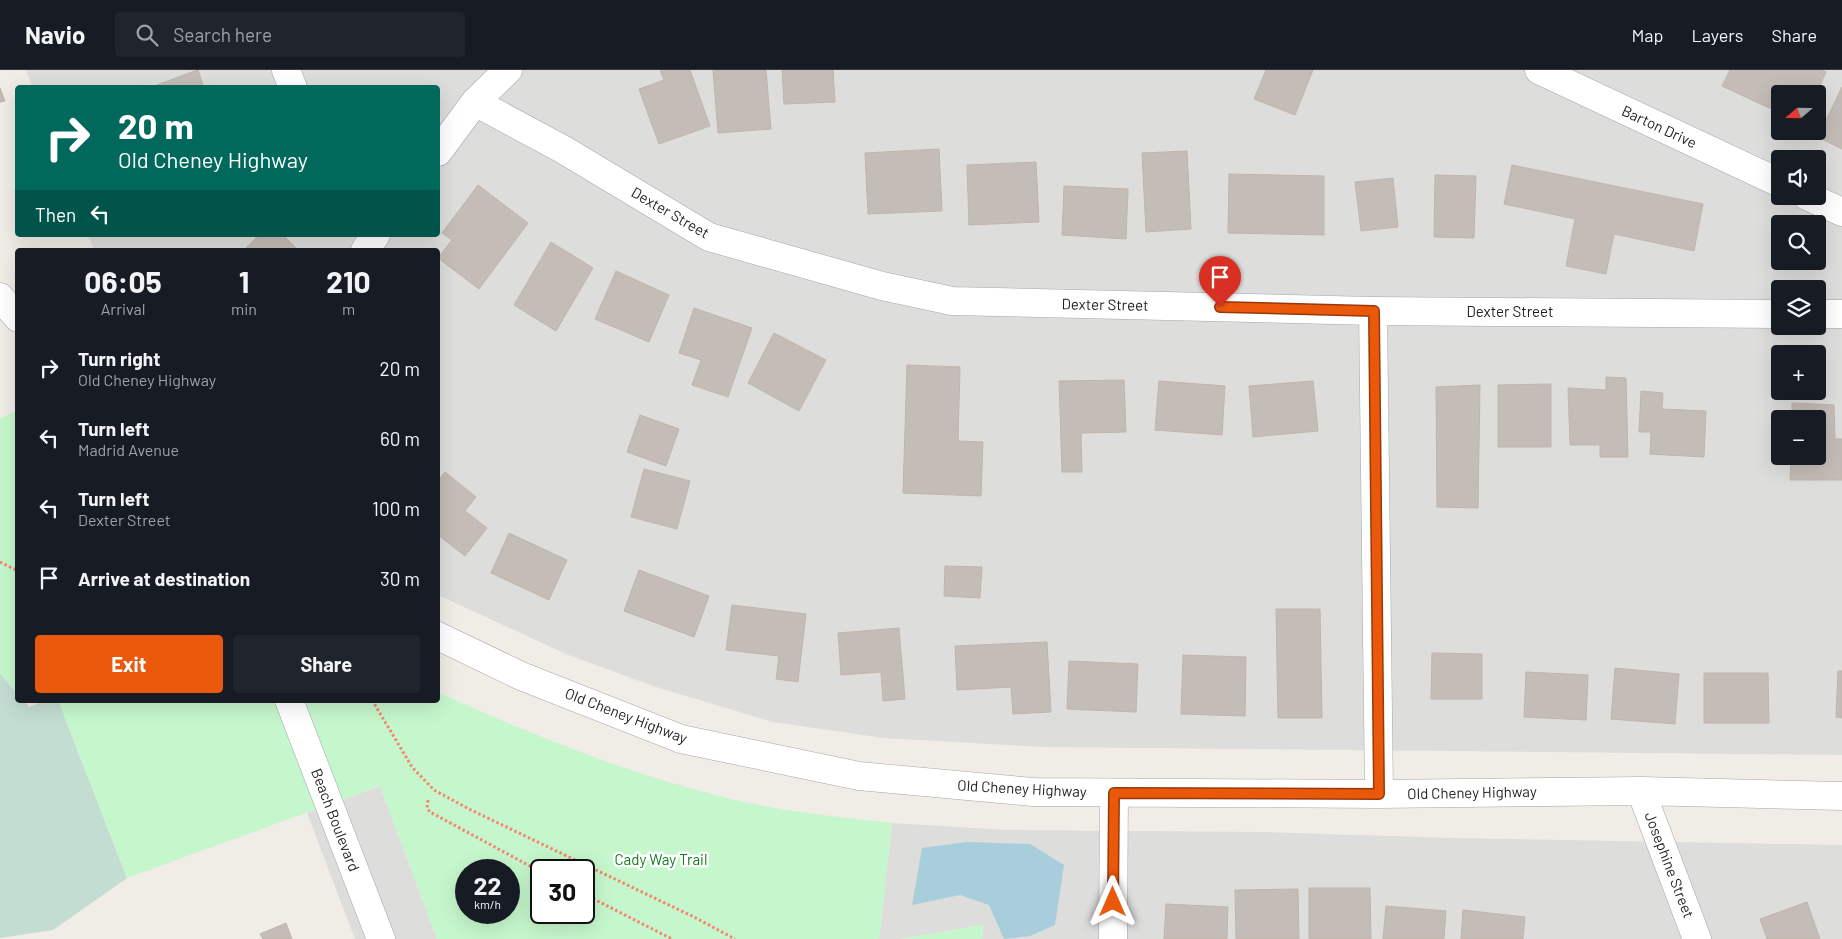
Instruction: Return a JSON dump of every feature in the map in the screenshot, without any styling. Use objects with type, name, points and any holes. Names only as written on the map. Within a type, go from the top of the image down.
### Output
[{"type":"street","points":[[286,70],[292,85]]},
{"type":"street","points":[[440,149],[475,102],[508,70]]},
{"type":"street","name":"Barton Drive","points":[[1539,70],[1771,179]]},
{"type":"street","name":"Dexter Street","points":[[475,102],[564,150],[709,237],[882,286],[952,301],[1374,311],[1771,314]]},
{"type":"street","points":[[1826,204],[1842,212]]},
{"type":"street","points":[[366,248],[375,237]]},
{"type":"street","points":[[0,296],[15,314]]},
{"type":"street","points":[[1374,311],[1379,794]]},
{"type":"street","points":[[1826,314],[1842,314]]},
{"type":"street","name":"Old Cheney Highway","points":[[440,637],[521,676],[681,739],[859,776],[1033,792],[1379,794],[1641,791],[1842,796]]},
{"type":"street","name":"Beach Boulevard","points":[[290,703],[381,939]]},
{"type":"street","name":"Josephine Street","points":[[1641,791],[1697,939]]},
{"type":"street","points":[[1113,939],[1114,793]]},
{"type":"path","points":[[0,562],[15,570]]},
{"type":"path","points":[[374,703],[412,767],[434,790],[694,917],[735,939]]},
{"type":"path","points":[[428,800],[427,808],[430,812],[530,866]]},
{"type":"path","points":[[595,900],[672,939]]},
{"type":"shaded area","points":[[26,70],[1842,70],[1842,755],[1044,747],[884,738],[773,722],[653,686],[566,654],[440,596],[440,248],[93,248],[89,237],[440,237],[440,85],[32,85]]},
{"type":"shaded area","points":[[380,786],[437,939],[355,939],[307,813]]},
{"type":"shaded area","points":[[892,823],[1007,830],[1265,832],[1455,838],[1842,845],[1842,939],[982,939],[983,925],[900,939],[879,939]]},
{"type":"green space","points":[[15,412],[15,692],[0,673],[0,418]]},
{"type":"green space","points":[[0,673],[15,692],[15,703],[26,703],[29,707],[40,703],[59,703],[127,878],[53,930],[0,938]]},
{"type":"green space","name":"Cady Way Trail","points":[[440,693],[580,752],[690,788],[768,807],[892,823],[879,939],[437,939],[380,786],[127,878],[59,703],[440,703]]},
{"type":"green space","points":[[984,925],[982,939],[900,939]]},
{"type":"water","points":[[966,842],[1030,844],[1064,865],[1055,925],[1030,936],[1004,939],[989,905],[960,895],[912,905],[922,848]]},
{"type":"building","points":[[197,70],[203,85],[157,85]]},
{"type":"building","points":[[660,70],[690,70],[710,126],[659,144],[639,89],[664,80]]},
{"type":"building","points":[[713,70],[766,70],[771,129],[718,133]]},
{"type":"building","points":[[782,70],[833,70],[835,102],[784,104]]},
{"type":"building","points":[[1266,70],[1313,70],[1295,115],[1254,99]]},
{"type":"building","points":[[1730,70],[1822,70],[1826,72],[1820,85],[1771,85],[1771,109],[1722,86]]},
{"type":"building","points":[[1842,87],[1842,149],[1824,140],[1826,140],[1826,120]]},
{"type":"building","points":[[0,88],[5,101],[0,102]]},
{"type":"building","points":[[939,149],[942,211],[868,214],[865,153]]},
{"type":"building","points":[[1187,151],[1191,229],[1146,232],[1142,153]]},
{"type":"building","points":[[1036,162],[1039,222],[969,225],[967,165]]},
{"type":"building","points":[[1512,165],[1703,204],[1694,251],[1614,234],[1606,274],[1566,266],[1575,219],[1504,204]]},
{"type":"building","points":[[1229,174],[1324,176],[1324,235],[1228,233]]},
{"type":"building","points":[[1435,175],[1476,176],[1474,238],[1434,237]]},
{"type":"building","points":[[1393,178],[1398,227],[1361,231],[1355,182]]},
{"type":"building","points":[[478,185],[528,223],[479,289],[440,260],[440,255],[452,240],[442,233]]},
{"type":"building","points":[[1064,186],[1128,189],[1126,239],[1062,235]]},
{"type":"building","points":[[257,237],[285,237],[296,248],[246,248]]},
{"type":"building","points":[[551,242],[593,268],[556,331],[514,305]]},
{"type":"building","points":[[616,271],[669,295],[649,342],[595,319]]},
{"type":"building","points":[[694,308],[752,328],[728,397],[692,385],[701,360],[679,353]]},
{"type":"building","points":[[774,333],[826,360],[799,411],[748,383]]},
{"type":"building","points":[[907,365],[960,367],[958,441],[983,442],[981,496],[903,493]]},
{"type":"building","points":[[1606,377],[1626,378],[1628,457],[1600,457],[1600,445],[1570,445],[1568,388],[1606,390]]},
{"type":"building","points":[[1124,380],[1126,432],[1081,433],[1082,472],[1062,472],[1059,381]]},
{"type":"building","points":[[1159,381],[1225,386],[1222,435],[1155,430]]},
{"type":"building","points":[[1313,381],[1318,431],[1253,437],[1249,386]]},
{"type":"building","points":[[1551,384],[1551,447],[1498,447],[1498,385]]},
{"type":"building","points":[[1480,385],[1478,508],[1437,507],[1436,387]]},
{"type":"building","points":[[1641,391],[1663,393],[1662,409],[1706,411],[1704,457],[1650,454],[1651,432],[1639,432]]},
{"type":"building","points":[[1792,403],[1834,405],[1835,439],[1842,439],[1842,480],[1790,480],[1791,465],[1826,465],[1826,410],[1792,410]]},
{"type":"building","points":[[640,415],[679,429],[666,466],[627,452]]},
{"type":"building","points":[[644,469],[690,481],[677,529],[631,517]]},
{"type":"building","points":[[445,472],[476,497],[465,511],[487,528],[465,556],[440,537],[440,478]]},
{"type":"building","points":[[509,533],[567,560],[549,600],[491,573]]},
{"type":"building","points":[[945,566],[982,567],[980,598],[944,596]]},
{"type":"building","points":[[639,570],[709,596],[694,637],[624,611]]},
{"type":"building","points":[[732,605],[806,614],[798,682],[776,679],[779,656],[726,650]]},
{"type":"building","points":[[1276,609],[1320,609],[1322,718],[1278,718]]},
{"type":"building","points":[[899,628],[905,699],[883,701],[881,672],[841,675],[838,633]]},
{"type":"building","points":[[1047,642],[1051,712],[1013,714],[1011,687],[957,690],[955,646]]},
{"type":"building","points":[[1432,653],[1482,654],[1482,699],[1431,699]]},
{"type":"building","points":[[1183,655],[1246,657],[1245,716],[1181,714]]},
{"type":"building","points":[[1069,661],[1138,664],[1136,712],[1067,709]]},
{"type":"building","points":[[1615,668],[1679,674],[1675,724],[1611,719]]},
{"type":"building","points":[[1838,671],[1842,671],[1842,718],[1836,717]]},
{"type":"building","points":[[1526,672],[1588,675],[1586,720],[1524,717]]},
{"type":"building","points":[[1704,673],[1768,673],[1769,723],[1704,723]]},
{"type":"building","points":[[1309,888],[1370,888],[1371,939],[1309,939]]},
{"type":"building","points":[[1298,889],[1299,939],[1236,939],[1235,890]]},
{"type":"building","points":[[1807,902],[1820,939],[1767,939],[1760,919]]},
{"type":"building","points":[[1166,904],[1228,907],[1227,939],[1164,939]]},
{"type":"building","points":[[1386,906],[1446,911],[1444,939],[1383,939]]},
{"type":"building","points":[[1463,910],[1525,917],[1523,939],[1461,939]]},
{"type":"building","points":[[286,923],[292,939],[263,939],[260,934]]},
{"type":"route","points":[[1113,902],[1114,793],[1379,794],[1374,311],[1220,307]]}]
